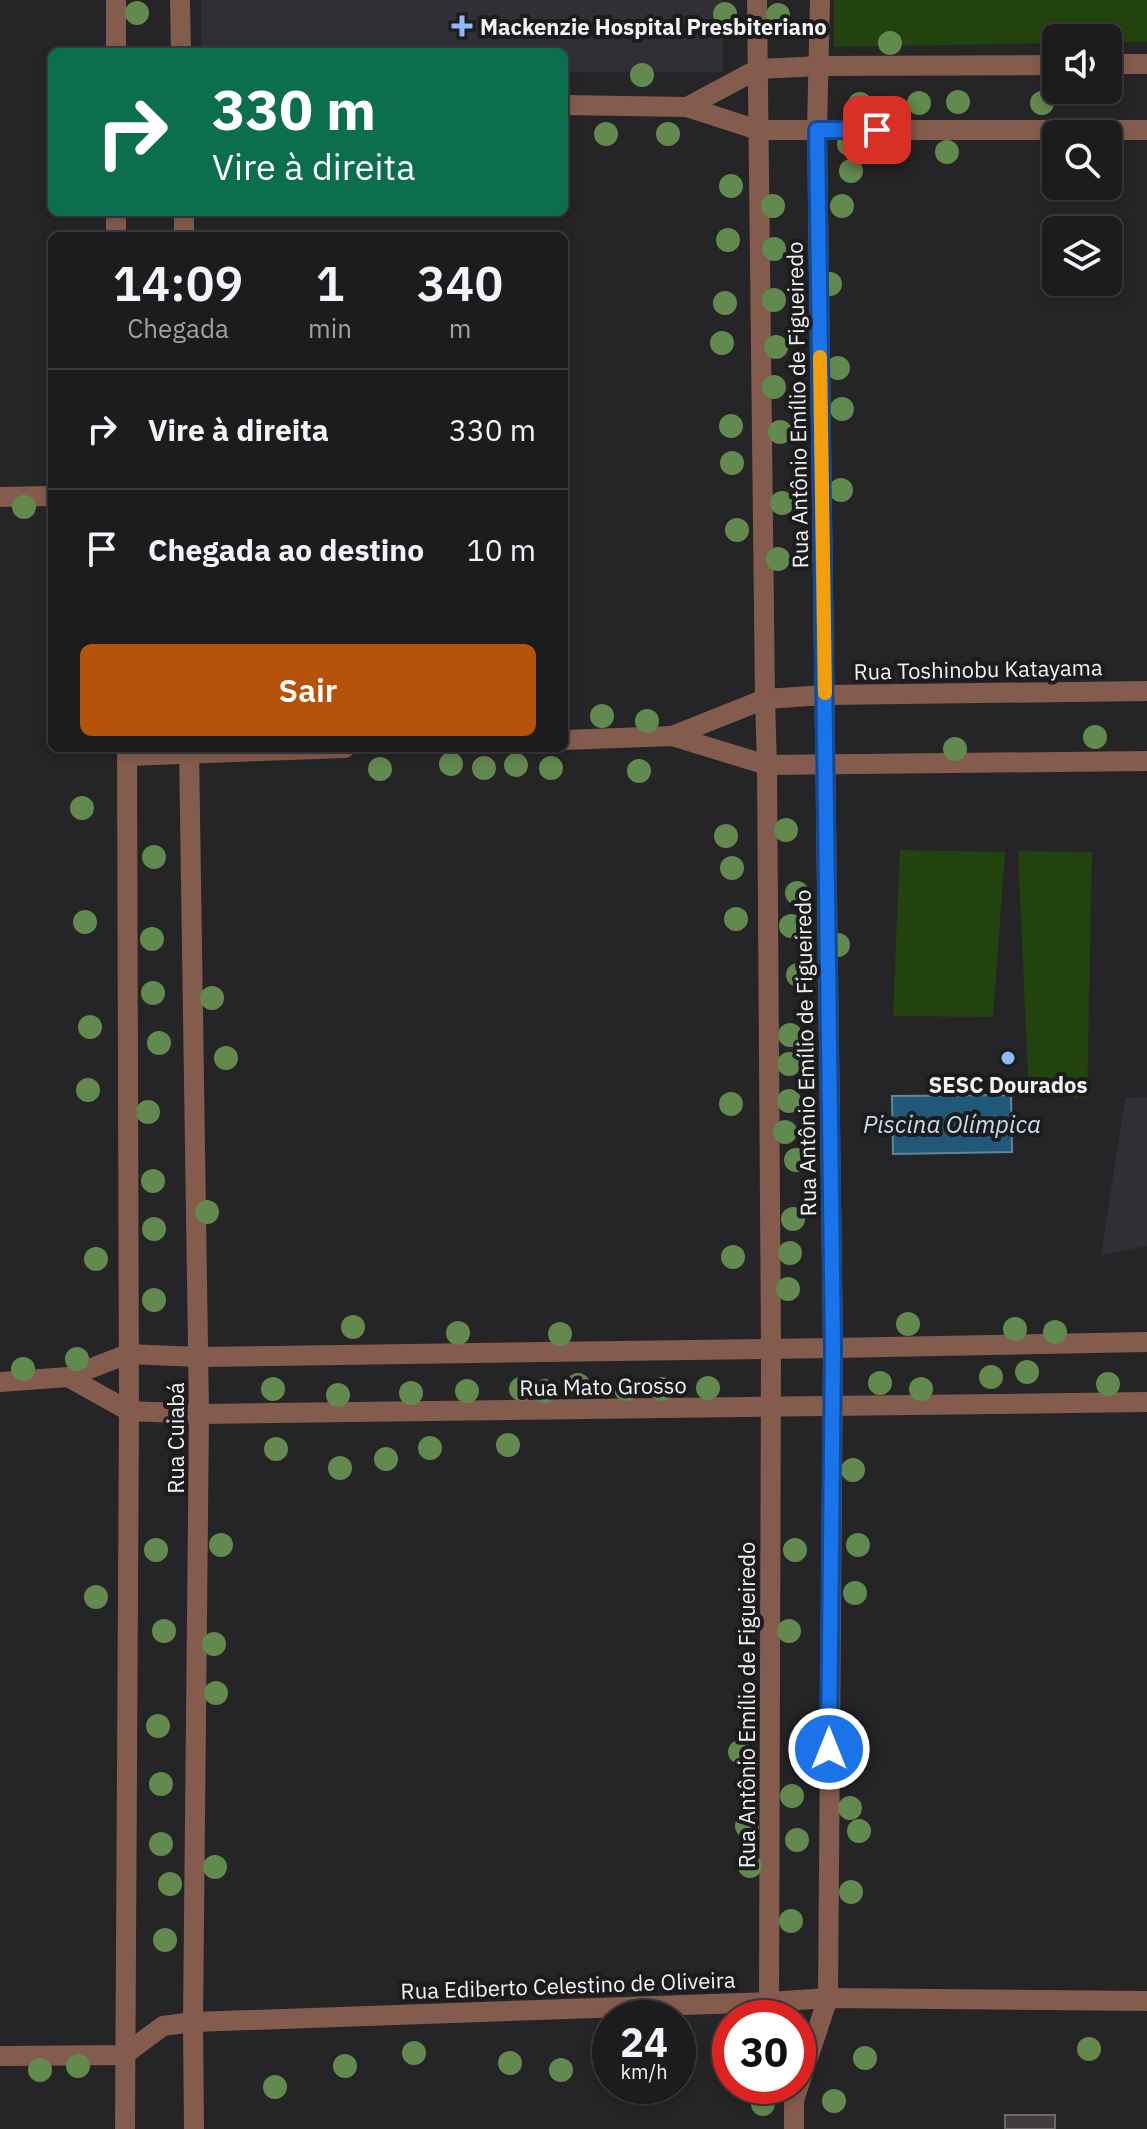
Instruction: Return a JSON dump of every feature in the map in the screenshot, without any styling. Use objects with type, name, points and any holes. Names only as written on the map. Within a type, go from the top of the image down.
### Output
[{"type":"street","points":[[116,0],[116,48]]},
{"type":"street","points":[[180,0],[181,48]]},
{"type":"street","name":"Rua Antônio Emílio de Figueiredo","points":[[757,0],[767,765],[771,2000]]},
{"type":"street","name":"Rua Antônio Emílio de Figueiredo","points":[[816,2031],[828,1998],[833,1348],[817,130],[820,0]]},
{"type":"street","points":[[1122,64],[1147,64]]},
{"type":"street","points":[[687,107],[758,69],[1042,65]]},
{"type":"street","points":[[568,105],[687,107],[758,130],[1147,130]]},
{"type":"street","points":[[0,497],[48,496]]},
{"type":"street","name":"Rua Toshinobu Katayama","points":[[672,736],[765,699],[825,695],[1147,691]]},
{"type":"street","name":"Rua Toshinobu Katayama","points":[[568,740],[672,736],[767,765],[1147,761]]},
{"type":"street","points":[[125,2129],[129,1411],[127,752]]},
{"type":"street","name":"Rua Cuiabá","points":[[189,752],[199,1357],[194,2129]]},
{"type":"street","name":"Rua Mato Grosso","points":[[0,1382],[68,1377],[128,1354],[199,1357],[1147,1342]]},
{"type":"street","name":"Rua Mato Grosso","points":[[68,1377],[129,1411],[199,1414],[1147,1402]]},
{"type":"street","name":"Rua Ediberto Celestino de Oliveira","points":[[816,2001],[828,1998],[1147,2001]]},
{"type":"street","name":"Rua Ediberto Celestino de Oliveira","points":[[124,2055],[163,2026],[193,2022],[712,2011]]},
{"type":"street","points":[[0,2056],[124,2055]]},
{"type":"street","name":"Rua Antônio Emílio de Figueiredo","points":[[793,2104],[794,2129]]},
{"type":"shaded area","name":"Mackenzie Hospital Presbiteriano","points":[[201,0],[723,0],[723,72],[568,72],[568,48],[201,48]]},
{"type":"shaded area","points":[[1147,1097],[1147,1246],[1101,1255],[1125,1098]]},
{"type":"green space","points":[[834,0],[1147,0],[1147,42],[1122,42],[1122,24],[1042,24],[1042,43],[834,47]]},
{"type":"green space","points":[[900,850],[1005,852],[993,1017],[893,1016]]},
{"type":"green space","points":[[1018,851],[1092,852],[1087,1098],[1029,1095]]},
{"type":"water","name":"Piscina Olímpica","points":[[1011,1095],[1012,1152],[893,1154],[892,1096]]},
{"type":"building","points":[[1005,2115],[1055,2115],[1055,2129],[1005,2129]]},
{"type":"slow traffic","points":[[820,357],[825,693]]},
{"type":"place","name":"Mackenzie Hospital Presbiteriano","points":[[462,26]]},
{"type":"place","name":"SESC Dourados","points":[[1008,1058]]},
{"type":"route","points":[[829,1749],[833,1348],[817,130],[877,130]]}]
